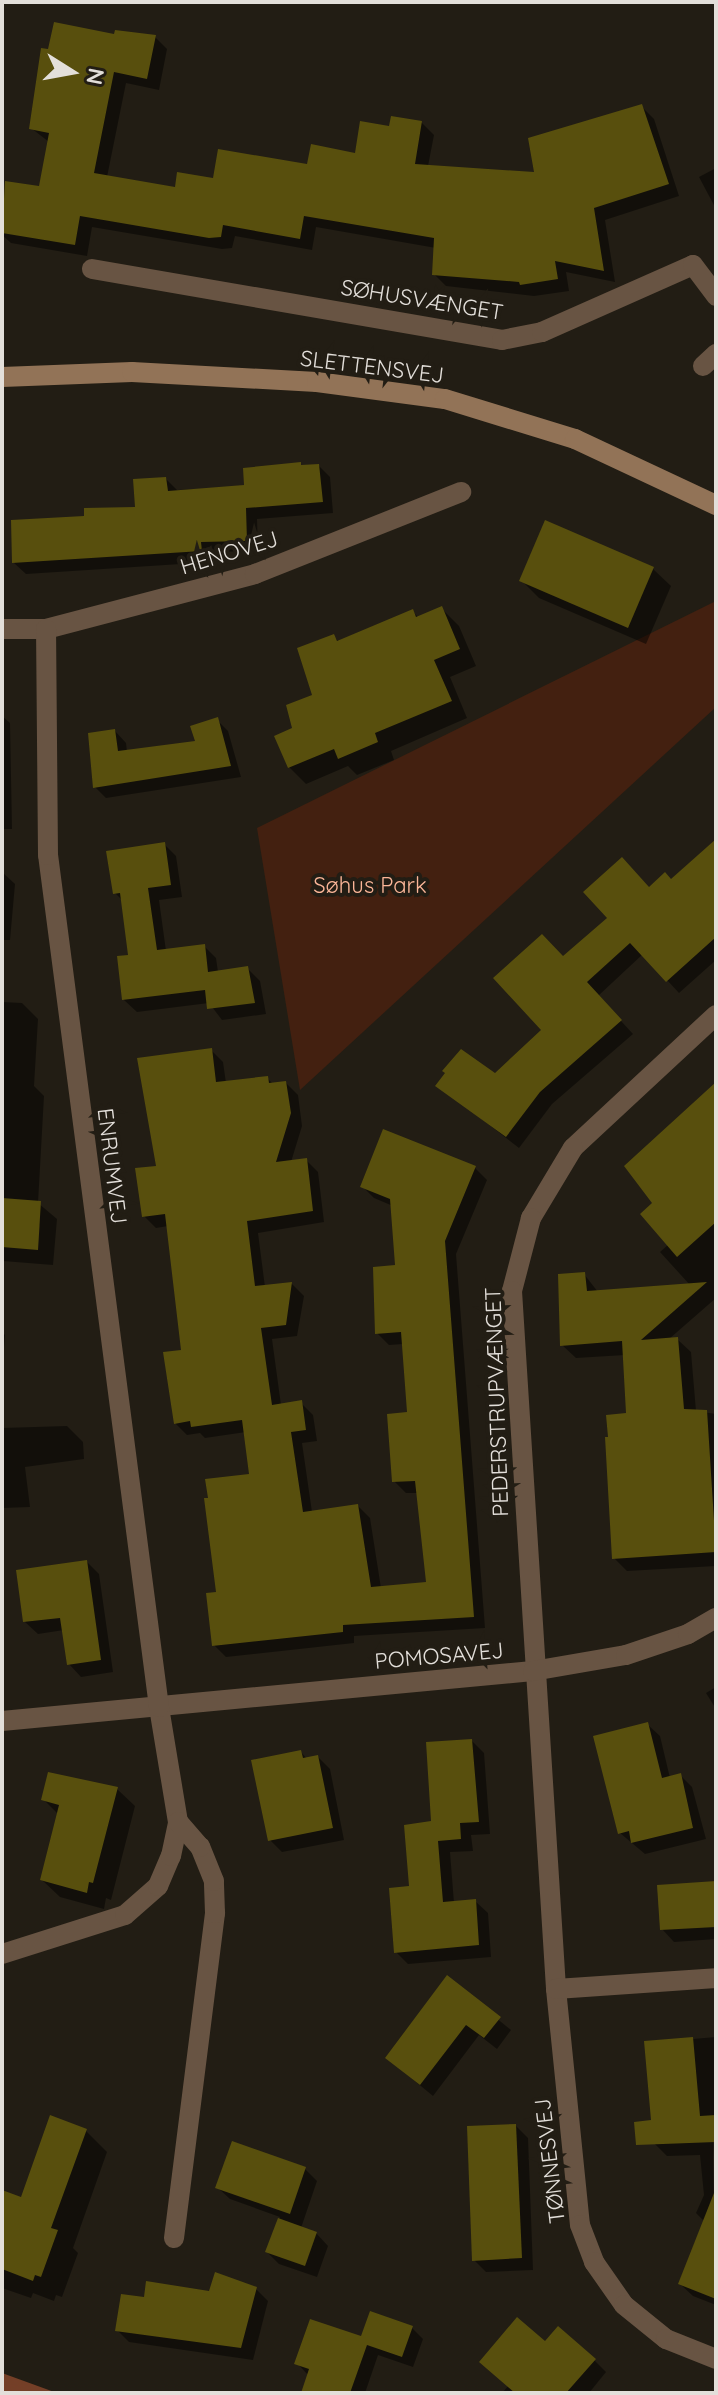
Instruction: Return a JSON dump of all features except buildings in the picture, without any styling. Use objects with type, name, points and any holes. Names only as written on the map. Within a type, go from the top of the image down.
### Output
[{"type":"street","name":"SØHUSVÆNGET","points":[[92,269],[502,340],[542,332],[693,265],[716,296]]},
{"type":"street","name":"SLETTENSVEJ","points":[[2,377],[132,372],[317,382],[445,399],[575,439],[716,505]]},
{"type":"street","name":"HENOVEJ","points":[[2,629],[46,629],[255,574],[461,492]]},
{"type":"street","name":"ENRUMVEJ","points":[[46,629],[48,855],[159,1707]]},
{"type":"street","name":"PEDERSTRUPVÆNGET","points":[[533,1671],[512,1291],[531,1218],[573,1148],[716,1015]]},
{"type":"street","name":"POMOSAVEJ","points":[[2,1721],[533,1671],[626,1655],[688,1634],[716,1618]]},
{"type":"street","name":"TØNNESVEJ","points":[[533,1671],[556,1989],[580,2225],[594,2262],[624,2305],[666,2339],[716,2359]]},
{"type":"street","points":[[2,1954],[125,1915],[158,1886],[171,1856],[178,1822],[159,1707]]},
{"type":"street","points":[[174,2238],[215,1913],[214,1881],[200,1847],[178,1822]]},
{"type":"street","points":[[556,1989],[716,1978]]},
{"type":"green space","name":"Søhus Park","points":[[716,601],[716,707],[300,1090],[257,828]]},
{"type":"shaded area","points":[[2,2373],[57,2393],[2,2393]]}]
